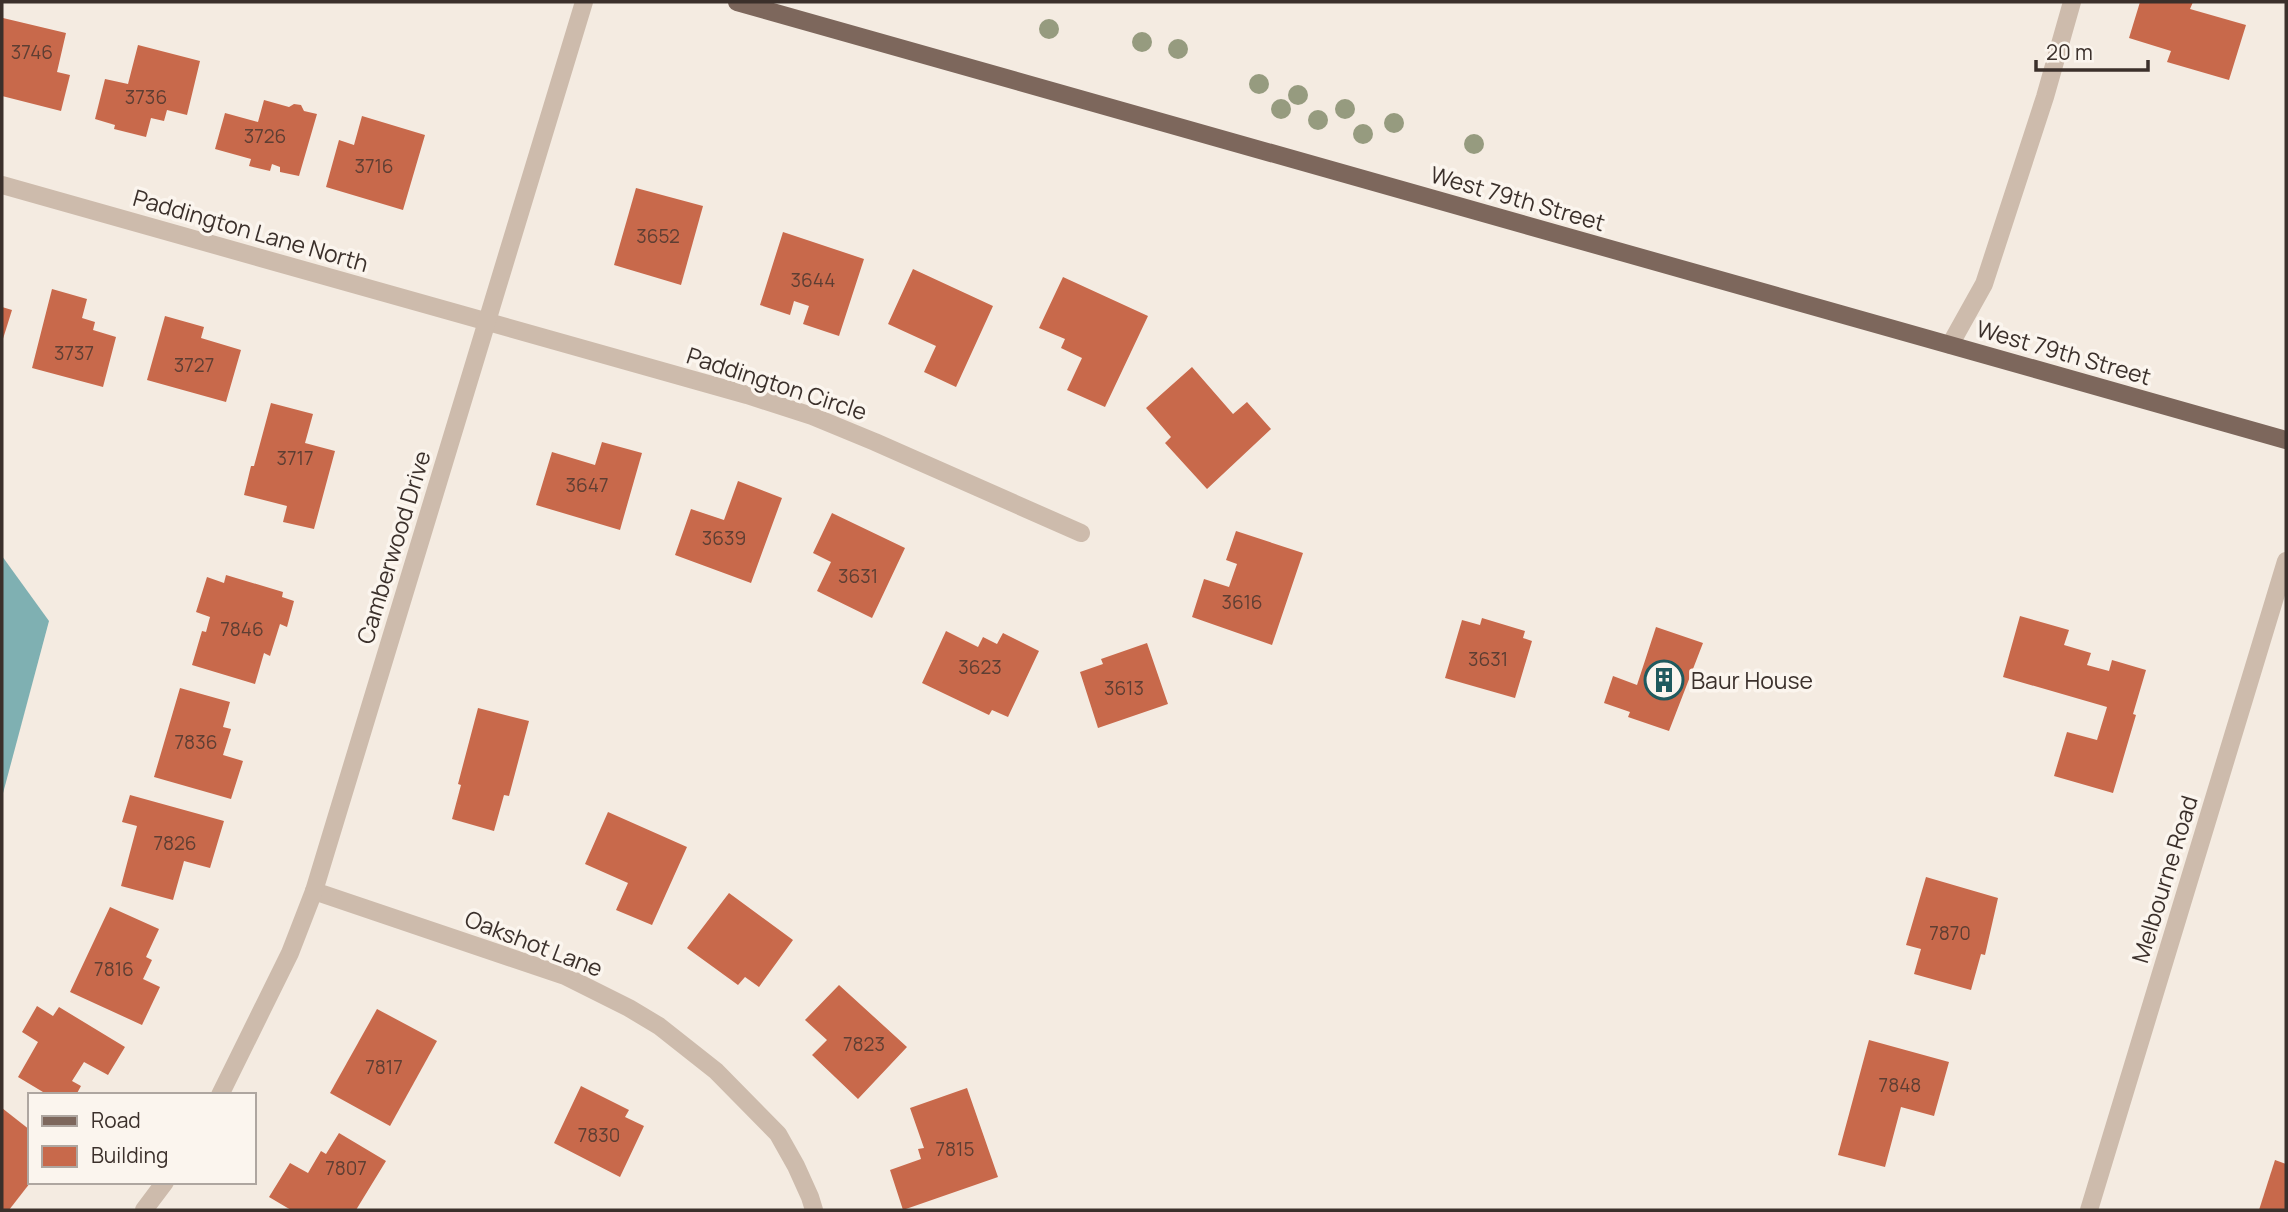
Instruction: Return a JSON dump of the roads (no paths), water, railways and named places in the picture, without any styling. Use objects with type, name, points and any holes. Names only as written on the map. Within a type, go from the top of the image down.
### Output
[{"type":"main road","name":"West 79th Street","points":[[737,2],[2286,440]]},
{"type":"street","name":"Camberwood Drive","points":[[221,1093],[290,953],[314,891],[584,2]]},
{"type":"street","points":[[1950,345],[1984,284],[2045,96],[2072,2]]},
{"type":"street","name":"Paddington Lane North","points":[[2,186],[487,322]]},
{"type":"street","name":"Paddington Circle","points":[[487,322],[812,416],[1081,533]]},
{"type":"street","name":"Melbourne Road","points":[[2089,1210],[2286,561]]},
{"type":"street","name":"Oakshot Lane","points":[[314,891],[565,976],[659,1026],[716,1071],[778,1134],[796,1166],[814,1210]]},
{"type":"street","points":[[144,1210],[164,1184]]},
{"type":"water","points":[[2,556],[49,621],[2,797]]},
{"type":"place","name":"Baur House","points":[[1664,680]]}]
